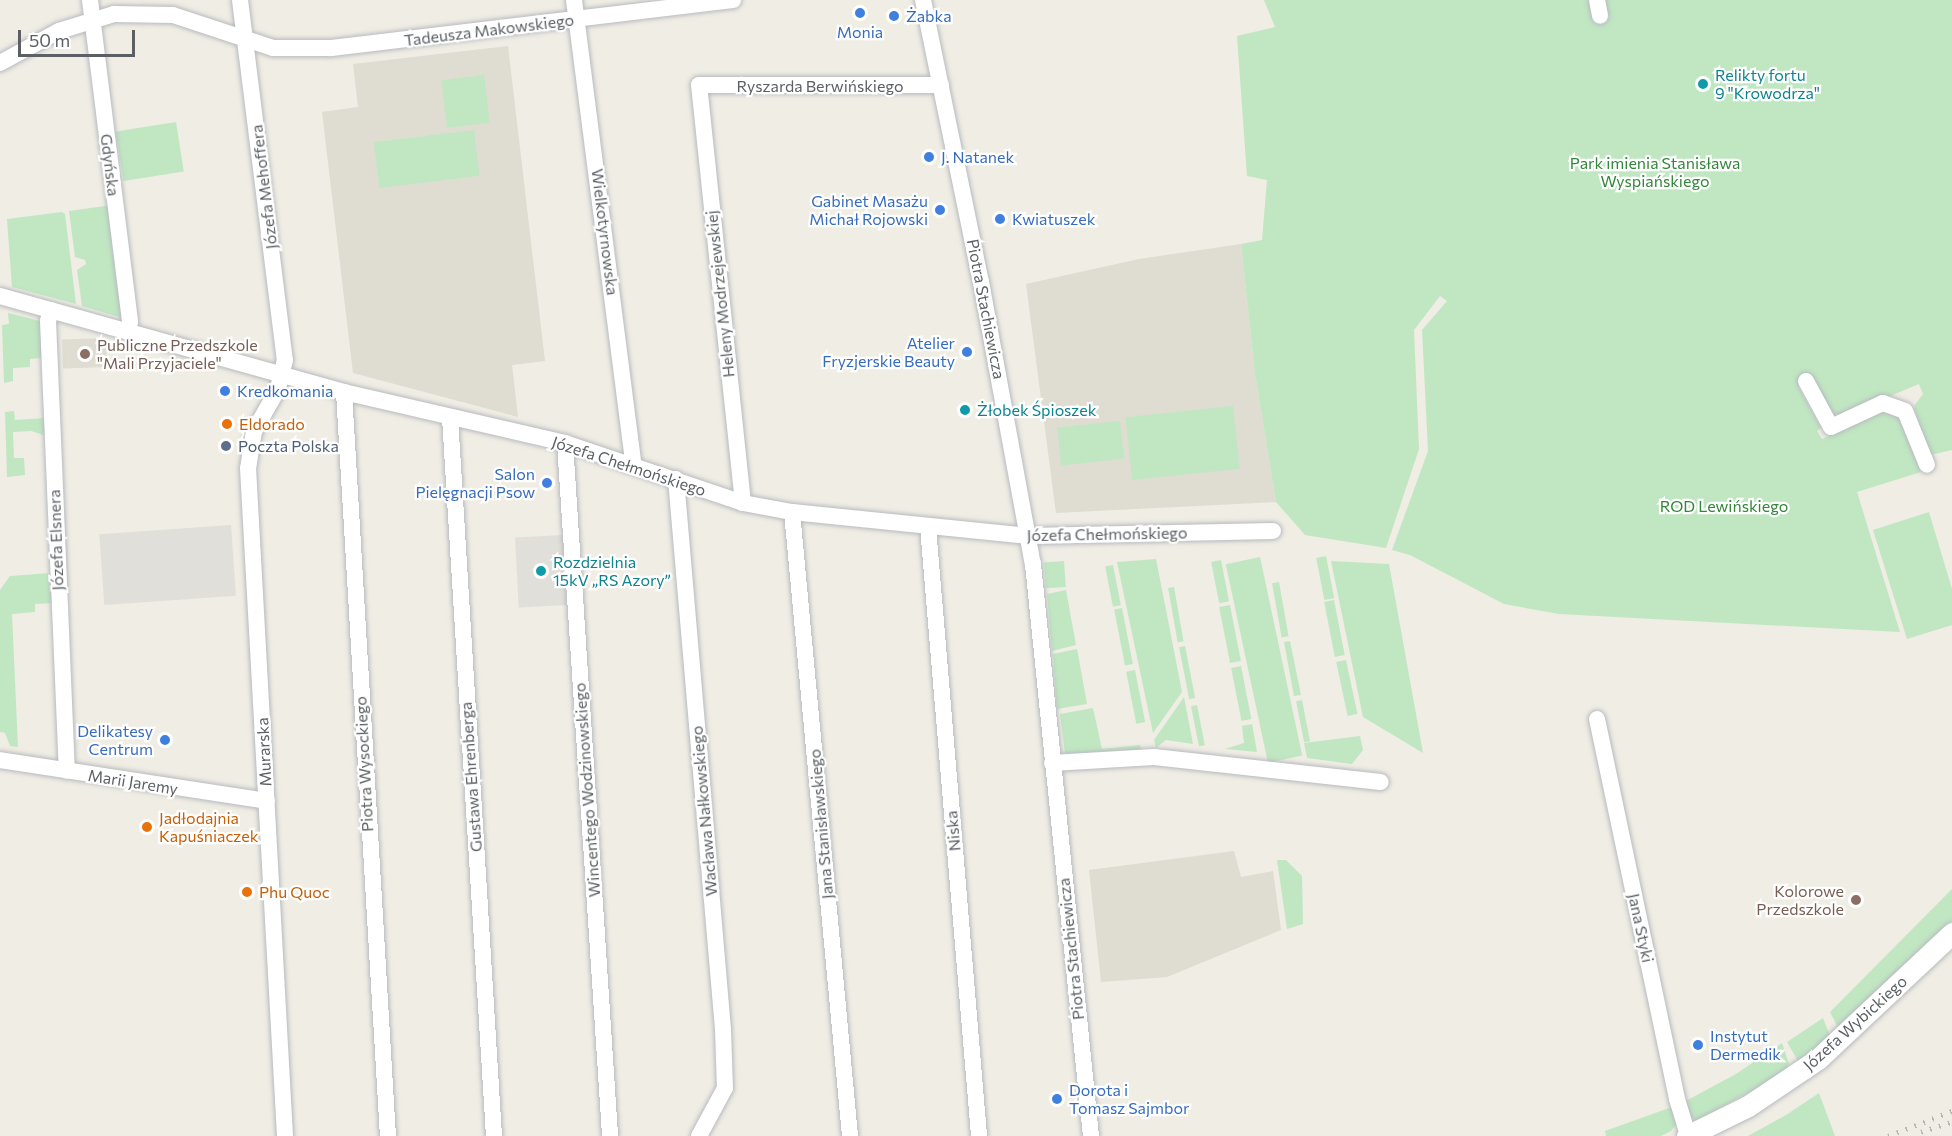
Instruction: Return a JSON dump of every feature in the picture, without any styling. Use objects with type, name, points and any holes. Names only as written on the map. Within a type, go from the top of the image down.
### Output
[{"type":"street","name":"Gdyńska","points":[[90,0],[130,322],[128,330]]},
{"type":"street","name":"Józefa Mehoffera","points":[[240,0],[247,39],[285,360],[282,375]]},
{"type":"street","name":"Wielkotyrnowska","points":[[574,0],[633,464]]},
{"type":"street","name":"Tadeusza Makowskiego","points":[[0,63],[59,31],[91,19],[155,13],[193,20],[273,48],[331,48],[695,2],[732,0]]},
{"type":"street","name":"Piotra Stachiewicza","points":[[923,0],[1029,536],[1091,1136]]},
{"type":"street","name":"Ryszarda Berwińskiego","points":[[699,85],[941,85]]},
{"type":"street","name":"Heleny Modrzejewskiej","points":[[699,85],[743,502]]},
{"type":"street","name":"Józefa Chełmońskiego","points":[[0,296],[344,392],[565,443],[743,502],[792,512],[1029,536],[1273,531]]},
{"type":"street","name":"Józefa Elsnera","points":[[51,310],[48,321],[67,771]]},
{"type":"street","name":"Murarska","points":[[282,375],[254,431],[248,468],[285,1136]]},
{"type":"street","points":[[1806,381],[1831,428],[1883,403],[1898,406],[1905,411],[1927,465]]},
{"type":"street","name":"Piotra Wysockiego","points":[[344,392],[388,1136]]},
{"type":"street","name":"Gustawa Ehrenberga","points":[[450,417],[494,1136]]},
{"type":"street","name":"Wincentego Wodzinowskiego","points":[[565,443],[610,1136]]},
{"type":"street","name":"Wacława Nałkowskiego","points":[[676,480],[723,1040],[724,1088],[699,1136]]},
{"type":"street","name":"Jana Stanisławskiego","points":[[792,512],[850,1136]]},
{"type":"street","name":"Niska","points":[[928,527],[979,1136]]},
{"type":"street","name":"Jana Styki","points":[[1598,719],[1677,1099],[1688,1136]]},
{"type":"street","points":[[1052,763],[1154,757],[1381,782]]},
{"type":"street","name":"Marii Jaremy","points":[[0,760],[267,801]]},
{"type":"street","name":"Józefa Wybickiego","points":[[1688,1136],[1748,1106],[1818,1059],[1952,933]]},
{"type":"shaded area","points":[[508,46],[545,361],[512,365],[518,417],[353,373],[322,112],[358,107],[353,64]]},
{"type":"shaded area","points":[[1241,244],[1255,374],[1276,502],[1056,513],[1026,284],[1139,259]]},
{"type":"shaded area","name":"Publiczne Przedszkole \"Mali Przyjaciele\"","points":[[106,338],[107,367],[63,369],[62,340]]},
{"type":"shaded area","points":[[231,525],[236,596],[104,605],[99,534]]},
{"type":"shaded area","points":[[563,535],[567,605],[519,607],[515,538]]},
{"type":"shaded area","points":[[1234,851],[1241,877],[1273,871],[1281,930],[1167,977],[1101,982],[1089,870]]},
{"type":"green space","points":[[1264,0],[1952,0],[1952,450],[1917,458],[1921,472],[1857,492],[1900,632],[1559,614],[1504,604],[1410,555],[1392,550],[1428,451],[1422,330],[1447,301],[1440,296],[1414,330],[1419,449],[1386,548],[1305,535],[1276,502],[1255,374],[1241,244],[1262,240],[1267,180],[1247,176],[1237,36],[1275,27]],"holes":[[[1811,378],[1835,419],[1919,384],[1923,394],[1914,406],[1926,450],[1898,415],[1880,410],[1822,439],[1817,431],[1821,428],[1798,386]]]},
{"type":"green space","points":[[484,75],[490,123],[447,128],[441,80]]},
{"type":"green space","points":[[176,122],[184,171],[124,181],[116,132]]},
{"type":"green space","points":[[474,130],[480,176],[379,188],[374,142]]},
{"type":"green space","points":[[112,205],[126,319],[82,306],[77,270],[86,264],[85,260],[75,257],[69,211]]},
{"type":"green space","points":[[62,212],[65,214],[76,304],[12,287],[7,219]]},
{"type":"green space","points":[[8,313],[40,321],[42,358],[30,359],[30,367],[13,368],[13,381],[4,383],[2,325],[9,324]]},
{"type":"green space","points":[[1233,406],[1240,469],[1132,480],[1126,417]]},
{"type":"green space","points":[[14,411],[15,420],[45,418],[46,436],[31,431],[13,432],[14,458],[24,458],[25,475],[7,477],[5,412]]},
{"type":"green space","points":[[1120,421],[1124,459],[1061,465],[1057,428]]},
{"type":"green space","points":[[1929,512],[1952,589],[1952,625],[1907,639],[1873,530]]},
{"type":"green space","points":[[1326,556],[1334,598],[1324,600],[1316,558]]},
{"type":"green space","points":[[1260,557],[1302,756],[1268,763],[1226,564]]},
{"type":"green space","points":[[1156,559],[1182,692],[1153,733],[1117,562]]},
{"type":"green space","points":[[1221,560],[1229,601],[1219,603],[1211,562]]},
{"type":"green space","points":[[1064,561],[1066,587],[1046,588],[1044,562]]},
{"type":"green space","points":[[1331,561],[1389,564],[1423,753],[1363,717]]},
{"type":"green space","points":[[1113,565],[1121,605],[1113,607],[1105,567]]},
{"type":"green space","points":[[51,573],[53,603],[35,604],[35,612],[12,614],[18,747],[10,746],[5,733],[0,732],[0,590],[10,576]]},
{"type":"green space","points":[[1279,582],[1289,636],[1282,637],[1272,583]]},
{"type":"green space","points":[[1174,587],[1184,641],[1178,642],[1168,588]]},
{"type":"green space","points":[[1066,590],[1076,645],[1052,651],[1047,594]]},
{"type":"green space","points":[[1334,600],[1345,655],[1335,657],[1324,602]]},
{"type":"green space","points":[[1230,605],[1241,661],[1230,663],[1219,607]]},
{"type":"green space","points":[[1122,608],[1133,664],[1125,665],[1114,610]]},
{"type":"green space","points":[[1290,641],[1301,695],[1294,696],[1284,642]]},
{"type":"green space","points":[[1185,646],[1195,698],[1189,699],[1179,647]]},
{"type":"green space","points":[[1077,649],[1087,704],[1057,709],[1053,654]]},
{"type":"green space","points":[[1346,660],[1357,714],[1348,716],[1336,662]]},
{"type":"green space","points":[[1241,666],[1251,719],[1241,721],[1231,668]]},
{"type":"green space","points":[[1135,670],[1145,722],[1136,724],[1126,672]]},
{"type":"green space","points":[[1184,697],[1193,744],[1166,740],[1156,748],[1154,740]]},
{"type":"green space","points":[[1302,700],[1310,741],[1304,742],[1296,701]]},
{"type":"green space","points":[[1197,705],[1205,745],[1199,746],[1191,706]]},
{"type":"green space","points":[[1093,708],[1102,749],[1140,745],[1141,749],[1065,754],[1060,714]]},
{"type":"green space","points":[[1252,724],[1257,752],[1225,749],[1244,743],[1242,726]]},
{"type":"green space","points":[[1360,736],[1363,750],[1352,764],[1307,758],[1304,743]]},
{"type":"green space","points":[[1277,860],[1286,860],[1302,876],[1303,924],[1287,929]]},
{"type":"green space","points":[[1952,889],[1952,921],[1844,1025],[1837,1026],[1830,1012]]},
{"type":"green space","points":[[1823,1018],[1830,1036],[1798,1061],[1787,1042]]},
{"type":"green space","points":[[1782,1043],[1789,1064],[1785,1072],[1697,1121],[1687,1115],[1682,1103],[1736,1074]]},
{"type":"green space","points":[[1819,1093],[1835,1136],[1748,1136],[1786,1115]]},
{"type":"green space","points":[[1672,1107],[1677,1124],[1671,1131],[1661,1136],[1606,1136],[1605,1131]]},
{"type":"railway","points":[[1888,1136],[1952,1111]]},
{"type":"railway","points":[[1921,1132],[1952,1122]]},
{"type":"place","name":"Monia","points":[[860,13]]},
{"type":"place","name":"Żabka","points":[[894,16]]},
{"type":"place","name":"Relikty fortu 9 \"Krowodrza\"","points":[[1703,84]]},
{"type":"place","name":"J. Natanek","points":[[929,157]]},
{"type":"place","name":"Gabinet Masażu Michał Rojowski","points":[[940,210]]},
{"type":"place","name":"Kwiatuszek","points":[[1000,219]]},
{"type":"place","name":"Atelier Fryzjerskie Beauty","points":[[967,352]]},
{"type":"place","name":"Publiczne Przedszkole \"Mali Przyjaciele\"","points":[[85,354]]},
{"type":"place","name":"Kredkomania","points":[[225,391]]},
{"type":"place","name":"Żłobek Śpioszek","points":[[965,410]]},
{"type":"place","name":"Eldorado","points":[[227,424]]},
{"type":"place","name":"Poczta Polska","points":[[226,446]]},
{"type":"place","name":"Salon Pielęgnacji Psow","points":[[547,483]]},
{"type":"place","name":"Rozdzielnia 15kV „RS Azory”","points":[[541,571]]},
{"type":"place","name":"Delikatesy Centrum","points":[[165,740]]},
{"type":"place","name":"Jadłodajnia Kapuśniaczek","points":[[147,827]]},
{"type":"place","name":"Phu Quoc","points":[[247,892]]},
{"type":"place","name":"Kolorowe Przedszkole","points":[[1856,900]]},
{"type":"place","name":"Instytut Dermedik","points":[[1698,1045]]},
{"type":"place","name":"Dorota i Tomasz Sajmbor","points":[[1057,1099]]},
{"type":"park label","name":"Park imienia Stanisława Wyspiańskiego","points":[[1655,172]]},
{"type":"park label","name":"ROD Lewińskiego","points":[[1724,506]]}]
